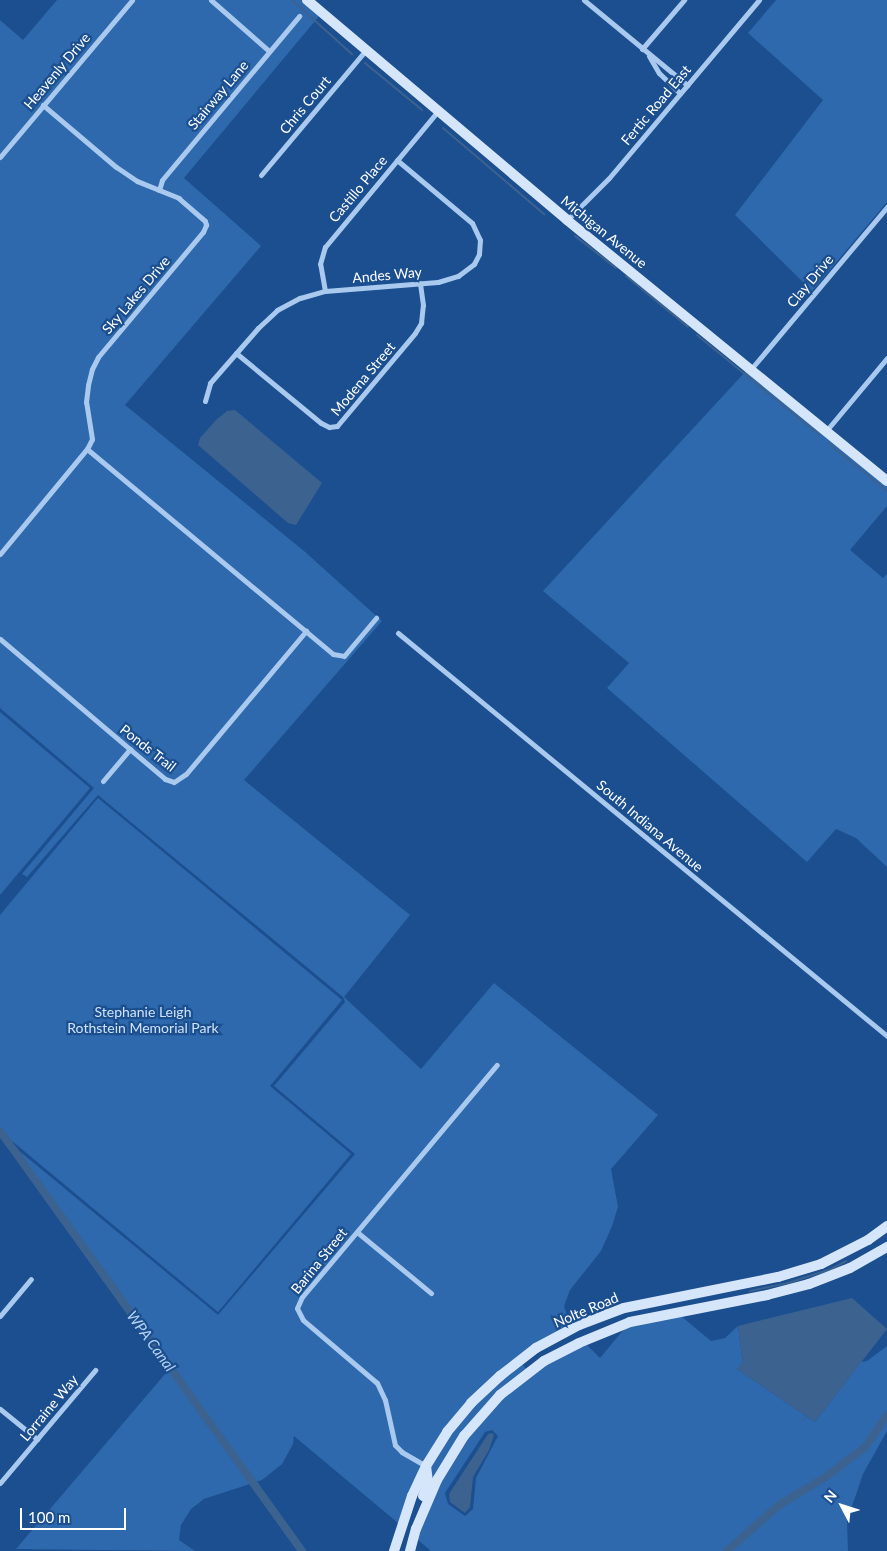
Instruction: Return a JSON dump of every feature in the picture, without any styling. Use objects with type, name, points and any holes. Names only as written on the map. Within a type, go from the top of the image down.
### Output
[{"type":"street","name":"Heavenly Drive","points":[[0,157],[132,0]]},
{"type":"street","points":[[211,0],[270,51]]},
{"type":"street","name":"Michigan Avenue","points":[[308,0],[567,220],[887,481]]},
{"type":"street","points":[[584,0],[649,56],[687,85]]},
{"type":"street","points":[[642,49],[684,0]]},
{"type":"street","name":"Fertic Road East","points":[[567,220],[609,178],[758,0]]},
{"type":"street","name":"Stairway Lane","points":[[159,190],[162,180],[299,16]]},
{"type":"street","name":"Chris Court","points":[[261,175],[367,50]]},
{"type":"street","points":[[649,56],[659,73],[680,93]]},
{"type":"street","name":"Sky Lakes Drive","points":[[43,105],[116,167],[137,181],[180,198],[206,221],[203,232],[98,357],[92,369],[88,385],[86,402],[92,439],[87,449]]},
{"type":"street","name":"Castillo Place","points":[[325,291],[320,264],[325,247],[438,111]]},
{"type":"street","name":"Andes Way","points":[[205,401],[210,383],[258,328],[277,310],[300,298],[325,291],[438,282],[465,272],[477,260],[480,240],[472,223],[397,160]]},
{"type":"street","name":"Clay Drive","points":[[750,370],[887,207]]},
{"type":"street","name":"Modena Street","points":[[236,354],[321,424],[329,427],[337,426],[415,333],[421,323],[423,305],[420,283]]},
{"type":"street","points":[[825,432],[887,358]]},
{"type":"street","points":[[0,554],[87,449],[333,654],[344,656],[376,618]]},
{"type":"street","name":"Ponds Trail","points":[[0,639],[165,779],[174,782],[186,774],[306,631]]},
{"type":"street","name":"South Indiana Avenue","points":[[398,633],[887,1036]]},
{"type":"street","points":[[103,781],[130,749]]},
{"type":"street","name":"Barina Street","points":[[426,1466],[402,1452],[395,1445],[385,1400],[377,1383],[308,1324],[298,1312],[302,1297],[497,1065]]},
{"type":"street","name":"Nolte Road","points":[[394,1551],[404,1515],[426,1466],[447,1432],[471,1404],[500,1376],[536,1348],[579,1326],[624,1308],[778,1277],[821,1264],[868,1240],[887,1226]]},
{"type":"street","points":[[357,1232],[431,1294]]},
{"type":"street","name":"Nolte Road","points":[[411,1546],[437,1480],[464,1436],[500,1395],[544,1361],[579,1342],[630,1322],[767,1295],[810,1284],[850,1268],[887,1246]]},
{"type":"street","points":[[0,1316],[30,1279]]},
{"type":"street","name":"Lorraine Way","points":[[0,1483],[95,1370]]},
{"type":"street","points":[[0,1409],[37,1439]]},
{"type":"street","points":[[411,1546],[409,1531],[428,1482],[426,1466]]},
{"type":"green space","points":[[57,0],[302,0],[320,15],[184,178],[261,246],[125,405],[304,551],[382,621],[244,780],[410,915],[344,997],[421,1069],[494,983],[658,1115],[611,1169],[618,1207],[601,1251],[570,1290],[564,1306],[570,1325],[497,1372],[421,1465],[398,1523],[294,1436],[293,1444],[282,1464],[262,1480],[204,1499],[191,1509],[181,1525],[179,1540],[195,1551],[16,1549],[171,1367],[12,1145],[218,1315],[355,1154],[274,1086],[345,1002],[343,997],[98,795],[27,877],[22,874],[94,788],[0,708],[0,20],[23,40]]},
{"type":"green space","points":[[776,0],[887,0],[887,202],[812,291],[735,215],[823,100],[748,33]]},
{"type":"green space","points":[[746,371],[887,486],[887,506],[850,550],[883,578],[887,574],[887,867],[856,838],[836,829],[807,862],[607,688],[629,663],[543,591]]},
{"type":"green space","points":[[0,712],[90,788],[0,895]]},
{"type":"green space","name":"Stephanie Leigh Rothstein Memorial Park","points":[[98,798],[342,1000],[270,1086],[351,1154],[218,1312],[0,1131],[0,915]]},
{"type":"green space","points":[[681,1316],[711,1341],[725,1338],[738,1326],[743,1363],[737,1369],[815,1422],[861,1362],[867,1361],[887,1346],[887,1431],[863,1474],[847,1521],[848,1551],[431,1551],[417,1539],[440,1482],[468,1439],[503,1398],[546,1365],[586,1344],[600,1358],[625,1328]],"holes":[[[492,1430],[498,1436],[476,1478],[473,1509],[465,1516],[448,1504],[445,1493],[485,1432]]]},
{"type":"green space","points":[[522,1364],[527,1370],[432,1480],[430,1466],[450,1434],[474,1406]]},
{"type":"shaded area","points":[[235,410],[322,483],[296,525],[288,523],[198,445],[200,438],[216,420],[227,411]]},
{"type":"shaded area","points":[[852,1298],[887,1329],[815,1422],[737,1369],[743,1363],[738,1326]]},
{"type":"shaded area","points":[[492,1433],[494,1435],[489,1450],[473,1477],[470,1507],[465,1513],[450,1502],[449,1494],[488,1434]]},
{"type":"waterway","points":[[292,0],[352,54]]},
{"type":"waterway","points":[[365,63],[422,110]]},
{"type":"waterway","points":[[443,128],[544,214]]},
{"type":"waterway","points":[[575,236],[616,268]]},
{"type":"waterway","points":[[626,276],[688,327]]},
{"type":"waterway","points":[[697,335],[819,435]]},
{"type":"waterway","points":[[828,443],[887,491]]},
{"type":"waterway","name":"WPA Canal","points":[[0,1131],[302,1551]]},
{"type":"waterway","points":[[750,1291],[788,1283],[831,1269],[846,1261]]},
{"type":"waterway","points":[[727,1551],[779,1505],[827,1476],[865,1447],[887,1415]]}]
